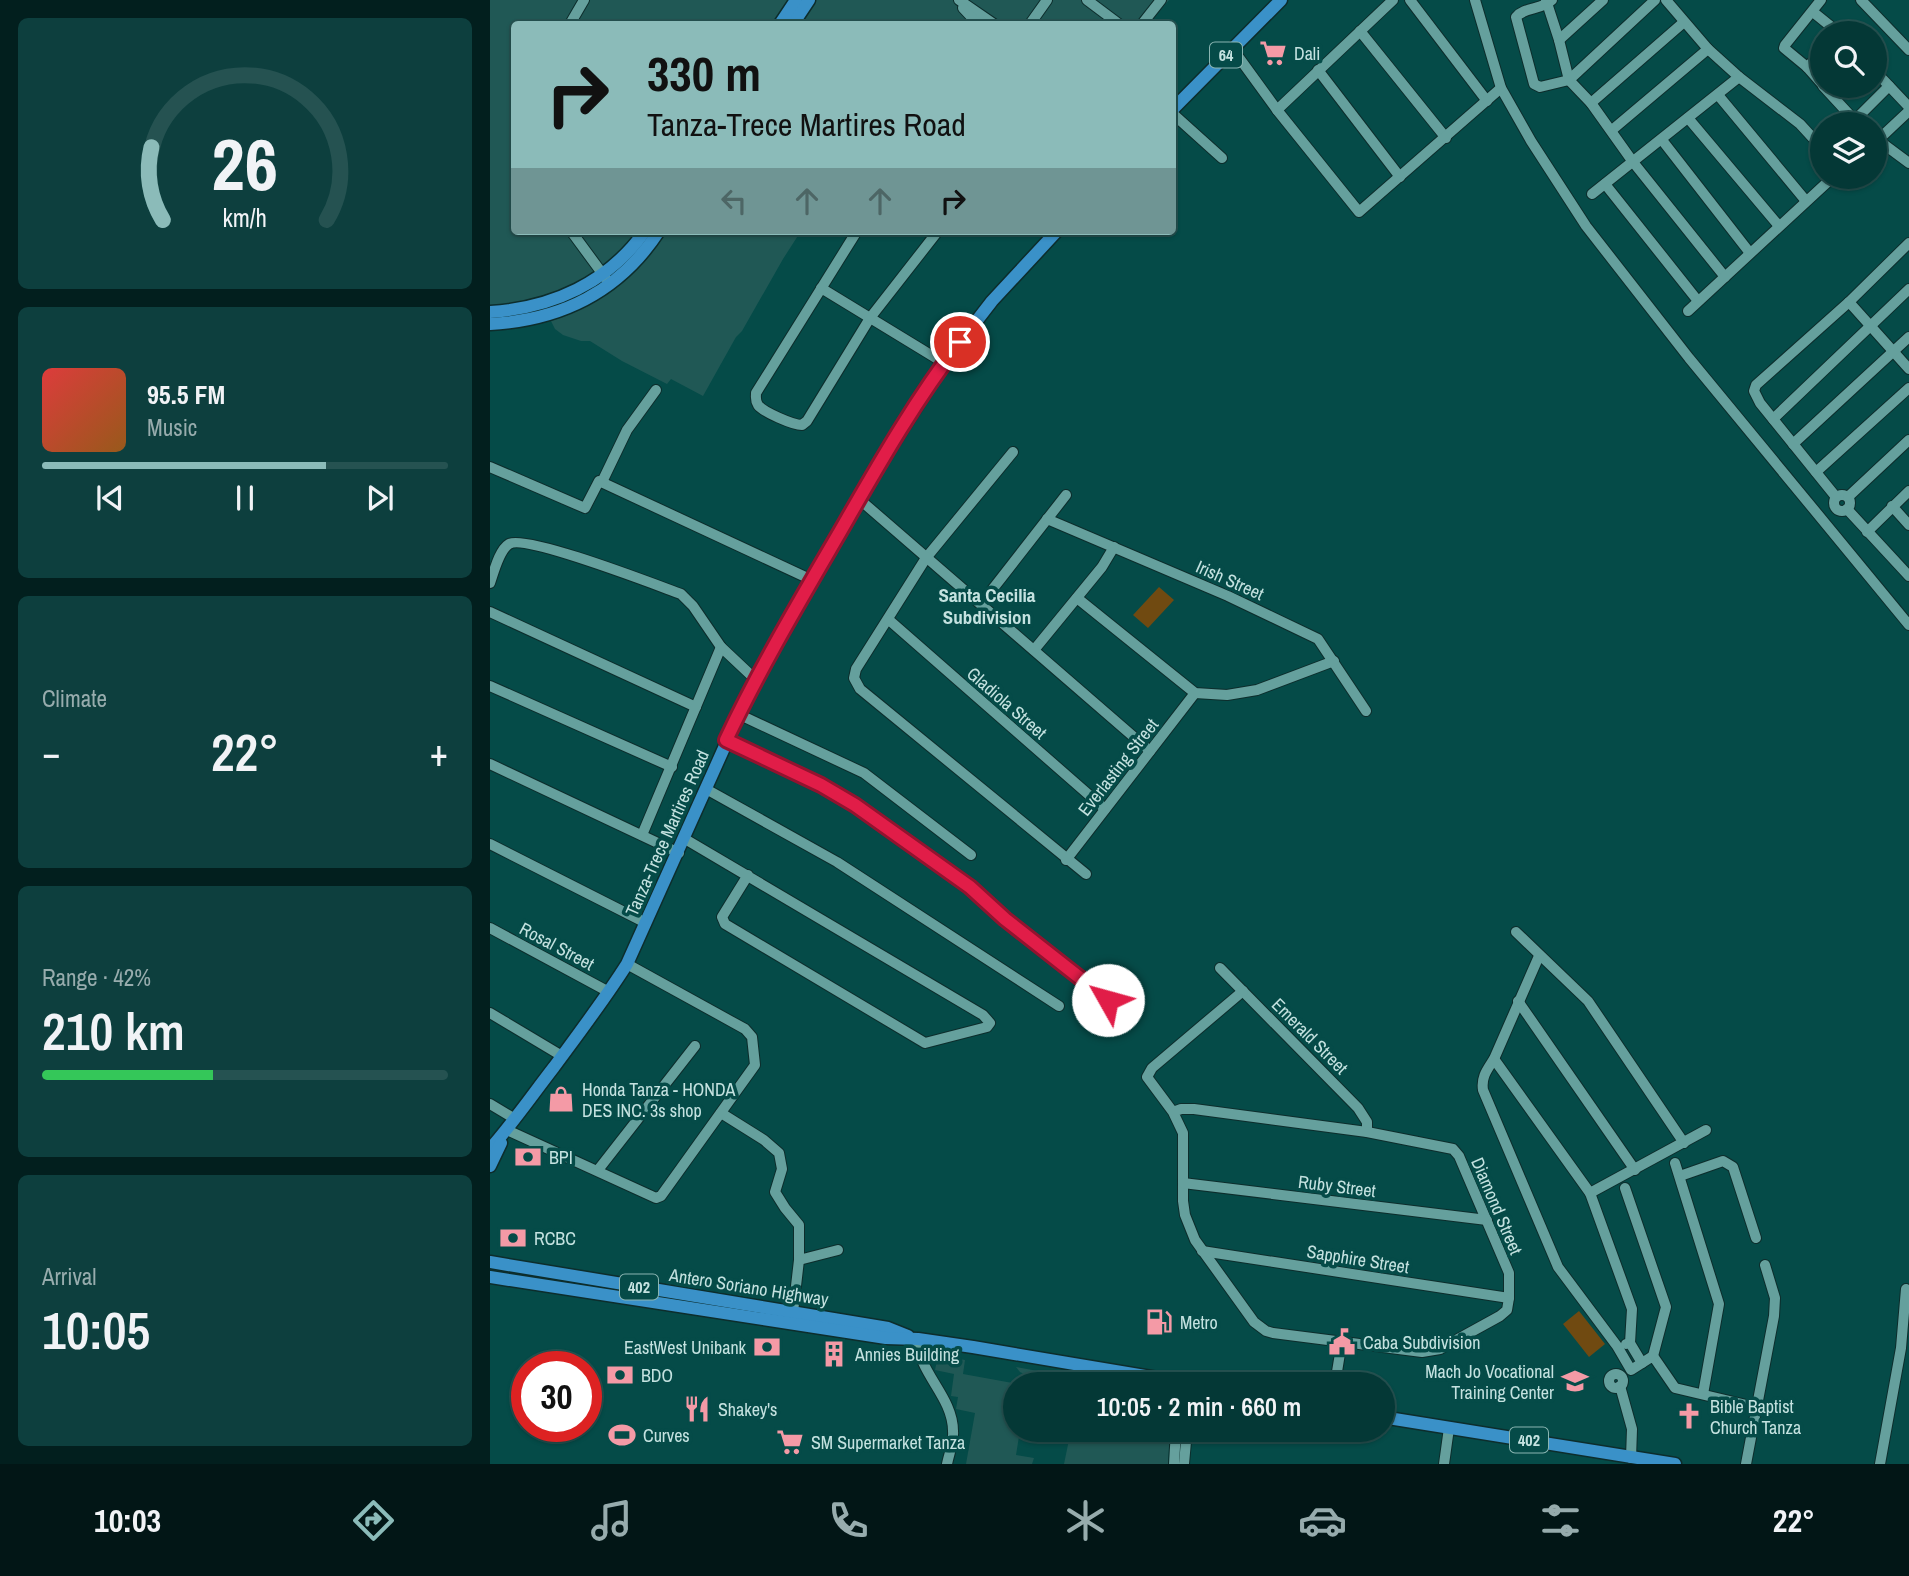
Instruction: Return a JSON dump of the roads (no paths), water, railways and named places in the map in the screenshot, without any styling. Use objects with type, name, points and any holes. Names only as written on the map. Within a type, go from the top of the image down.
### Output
[{"type":"main road","points":[[782,21],[796,0]]},
{"type":"main road","points":[[795,21],[809,0]]},
{"type":"main road","name":"64","points":[[1176,108],[1281,0]]},
{"type":"main road","points":[[490,324],[523,321],[556,313],[589,299],[642,235]]},
{"type":"main road","points":[[490,312],[552,302],[606,279],[640,256],[656,235]]},
{"type":"main road","name":"Tanza-Trece Martires Road","points":[[490,1149],[511,1125],[627,964],[755,679],[902,426],[944,363],[992,301],[1053,235]]},
{"type":"main road","name":"Tanza-Trece Martires Road","points":[[490,1166],[511,1125]]},
{"type":"main road","name":"Antero Soriano Highway","points":[[490,1262],[888,1328],[918,1339]]},
{"type":"main road","name":"Antero Soriano Highway","points":[[490,1277],[886,1338],[918,1339],[1115,1372]]},
{"type":"main road","name":"402","points":[[1395,1420],[1666,1463]]},
{"type":"street","points":[[572,21],[584,0]]},
{"type":"street","points":[[957,0],[975,21]]},
{"type":"street","points":[[957,0],[989,21]]},
{"type":"street","points":[[1032,21],[1047,0]]},
{"type":"street","points":[[1087,0],[1115,21]]},
{"type":"street","points":[[1144,21],[1161,0]]},
{"type":"street","points":[[1277,110],[1393,0]]},
{"type":"street","points":[[1410,0],[1487,101]]},
{"type":"street","points":[[1475,0],[1501,88],[1531,141],[1586,226],[1689,358],[1909,625]]},
{"type":"street","points":[[1559,40],[1603,0]]},
{"type":"street","points":[[1655,0],[1569,80],[1540,87],[1534,84],[1516,17],[1520,12],[1548,2],[1569,80],[1591,103],[1633,162],[1725,276]]},
{"type":"street","points":[[1666,0],[1708,49],[1810,135]]},
{"type":"street","points":[[1810,70],[1786,51],[1785,45],[1821,0]]},
{"type":"street","points":[[1861,0],[1909,50]]},
{"type":"street","points":[[1813,12],[1824,21]]},
{"type":"street","points":[[1591,103],[1684,22]]},
{"type":"street","points":[[1360,31],[1446,138]]},
{"type":"street","points":[[1232,48],[1277,110],[1359,212],[1501,88]]},
{"type":"street","points":[[1612,130],[1708,49]]},
{"type":"street","points":[[1807,67],[1810,64]]},
{"type":"street","points":[[1318,70],[1400,177]]},
{"type":"street","points":[[1592,194],[1739,77]]},
{"type":"street","points":[[1866,112],[1889,86],[1909,109],[1887,129]]},
{"type":"street","points":[[1718,94],[1806,201]]},
{"type":"street","points":[[1837,98],[1847,112]]},
{"type":"street","points":[[1176,116],[1222,158]]},
{"type":"street","points":[[1688,118],[1779,226]]},
{"type":"street","points":[[1662,140],[1750,253]]},
{"type":"street","points":[[1887,147],[1908,161]]},
{"type":"street","points":[[1605,184],[1698,301]]},
{"type":"street","points":[[1688,311],[1820,189]]},
{"type":"street","points":[[574,235],[606,279]]},
{"type":"street","points":[[854,235],[756,393],[760,408],[795,425],[802,425],[870,318],[935,235]]},
{"type":"street","points":[[1909,243],[1849,302],[1756,385],[1754,391],[1835,499],[1836,508],[1844,510],[1909,576]]},
{"type":"street","points":[[821,288],[944,363]]},
{"type":"street","points":[[1773,419],[1909,289]]},
{"type":"street","points":[[1849,302],[1909,369]]},
{"type":"street","points":[[1793,444],[1909,337]]},
{"type":"street","points":[[1816,472],[1909,388]]},
{"type":"street","points":[[603,482],[627,430],[656,390]]},
{"type":"street","points":[[1848,497],[1909,440]]},
{"type":"street","points":[[1013,452],[926,558],[856,669],[855,683],[1086,874]]},
{"type":"street","points":[[490,467],[585,508],[599,481],[603,482],[812,580]]},
{"type":"street","points":[[1867,532],[1909,491]]},
{"type":"street","points":[[981,604],[1066,495]]},
{"type":"street","points":[[1819,514],[1835,499],[1842,495],[1848,497]]},
{"type":"street","points":[[1827,525],[1850,503],[1848,497]]},
{"type":"street","points":[[859,499],[1150,751]]},
{"type":"street","points":[[1892,506],[1909,525]]},
{"type":"street","name":"Irish Street","points":[[1047,519],[1228,596],[1318,639],[1366,711]]},
{"type":"street","points":[[490,583],[504,549],[510,543],[519,541],[561,552],[681,594],[693,606],[722,647],[755,679]]},
{"type":"street","points":[[1034,650],[1102,567],[1114,547]]},
{"type":"street","points":[[1077,598],[1195,693],[1227,695],[1248,692],[1334,661]]},
{"type":"street","points":[[490,612],[696,707]]},
{"type":"street","name":"Gladiola Street","points":[[889,620],[1105,809]]},
{"type":"street","points":[[642,835],[722,647]]},
{"type":"street","points":[[490,686],[672,767]]},
{"type":"street","name":"Everlasting Street","points":[[1066,860],[1195,693]]},
{"type":"street","points":[[738,714],[864,773],[971,855]]},
{"type":"street","points":[[726,740],[821,785],[855,805],[970,887],[1005,919],[1108,1000]]},
{"type":"street","points":[[490,764],[679,853]]},
{"type":"street","points":[[706,789],[837,862],[1059,1006]]},
{"type":"street","points":[[685,839],[748,875],[984,1015],[990,1023],[987,1027],[925,1042],[725,924],[722,917],[748,875]]},
{"type":"street","points":[[490,844],[646,923]]},
{"type":"street","name":"Rosal Street","points":[[490,928],[609,992]]},
{"type":"street","points":[[1516,932],[1588,1002],[1684,1143]]},
{"type":"street","points":[[1539,956],[1494,1059],[1483,1075],[1483,1090],[1558,1267],[1632,1370]]},
{"type":"street","points":[[490,1104],[511,1125],[659,1198],[755,1065],[750,1032],[627,964]]},
{"type":"street","name":"Emerald Street","points":[[1220,968],[1358,1108],[1367,1122],[1367,1132]]},
{"type":"street","points":[[1243,991],[1149,1072],[1149,1082],[1172,1112],[1185,1140],[1185,1215],[1202,1251],[1248,1315],[1260,1328],[1273,1333],[1422,1352],[1432,1351],[1500,1316],[1507,1310],[1509,1298]]},
{"type":"street","points":[[1518,1001],[1635,1170]]},
{"type":"street","points":[[490,1013],[562,1056]]},
{"type":"street","points":[[598,1170],[695,1046]]},
{"type":"street","points":[[1494,1059],[1590,1192],[1632,1309],[1630,1343],[1642,1363]]},
{"type":"street","name":"Diamond Street","points":[[1172,1112],[1194,1109],[1367,1132],[1453,1149],[1459,1156],[1509,1273],[1509,1298]]},
{"type":"street","points":[[721,1113],[764,1140],[779,1153],[782,1169],[775,1192],[799,1225],[799,1260],[793,1312]]},
{"type":"street","points":[[1590,1192],[1706,1130]]},
{"type":"street","points":[[1680,1176],[1723,1161],[1733,1167],[1756,1238]]},
{"type":"street","points":[[1675,1163],[1718,1304],[1703,1394]]},
{"type":"street","name":"Ruby Street","points":[[1183,1183],[1487,1220]]},
{"type":"street","points":[[1625,1188],[1666,1307],[1653,1356],[1632,1370],[1621,1382],[1632,1429],[1632,1458]]},
{"type":"street","points":[[799,1260],[838,1250]]},
{"type":"street","name":"Sapphire Street","points":[[1202,1251],[1509,1298]]},
{"type":"street","points":[[1746,1464],[1775,1306],[1765,1265]]},
{"type":"street","points":[[1880,1464],[1901,1348],[1906,1289]]},
{"type":"street","points":[[918,1339],[918,1353],[950,1411],[954,1431],[947,1464]]},
{"type":"street","points":[[1337,1372],[1342,1341]]},
{"type":"street","points":[[1617,1346],[1630,1343]]},
{"type":"street","points":[[1653,1356],[1675,1388],[1755,1407]]},
{"type":"street","points":[[1444,1464],[1449,1428]]},
{"type":"street","points":[[1174,1464],[1175,1442]]},
{"type":"street","points":[[1185,1464],[1186,1442]]},
{"type":"place","name":"Dali","points":[[1273,53]]},
{"type":"place","name":"Honda Tanza - HONDA DES INC. 3s shop","points":[[561,1099]]},
{"type":"place","name":"BPI","points":[[528,1157]]},
{"type":"place","name":"RCBC","points":[[513,1238]]},
{"type":"place","name":"Metro","points":[[1159,1322]]},
{"type":"place","name":"Caba Subdivision","points":[[1342,1342]]},
{"type":"place","name":"EastWest Unibank","points":[[767,1347]]},
{"type":"place","name":"Annies Building","points":[[834,1354]]},
{"type":"place","name":"BDO","points":[[620,1375]]},
{"type":"place","name":"Mach Jo Vocational Training Center","points":[[1575,1381]]},
{"type":"place","name":"Shakey's","points":[[697,1409]]},
{"type":"place","name":"Bible Baptist Church Tanza","points":[[1689,1416]]},
{"type":"place","name":"Curves","points":[[622,1435]]},
{"type":"place","name":"SM Supermarket Tanza","points":[[790,1442]]},
{"type":"district","name":"Santa Cecilia Subdivision","points":[[987,606]]}]
